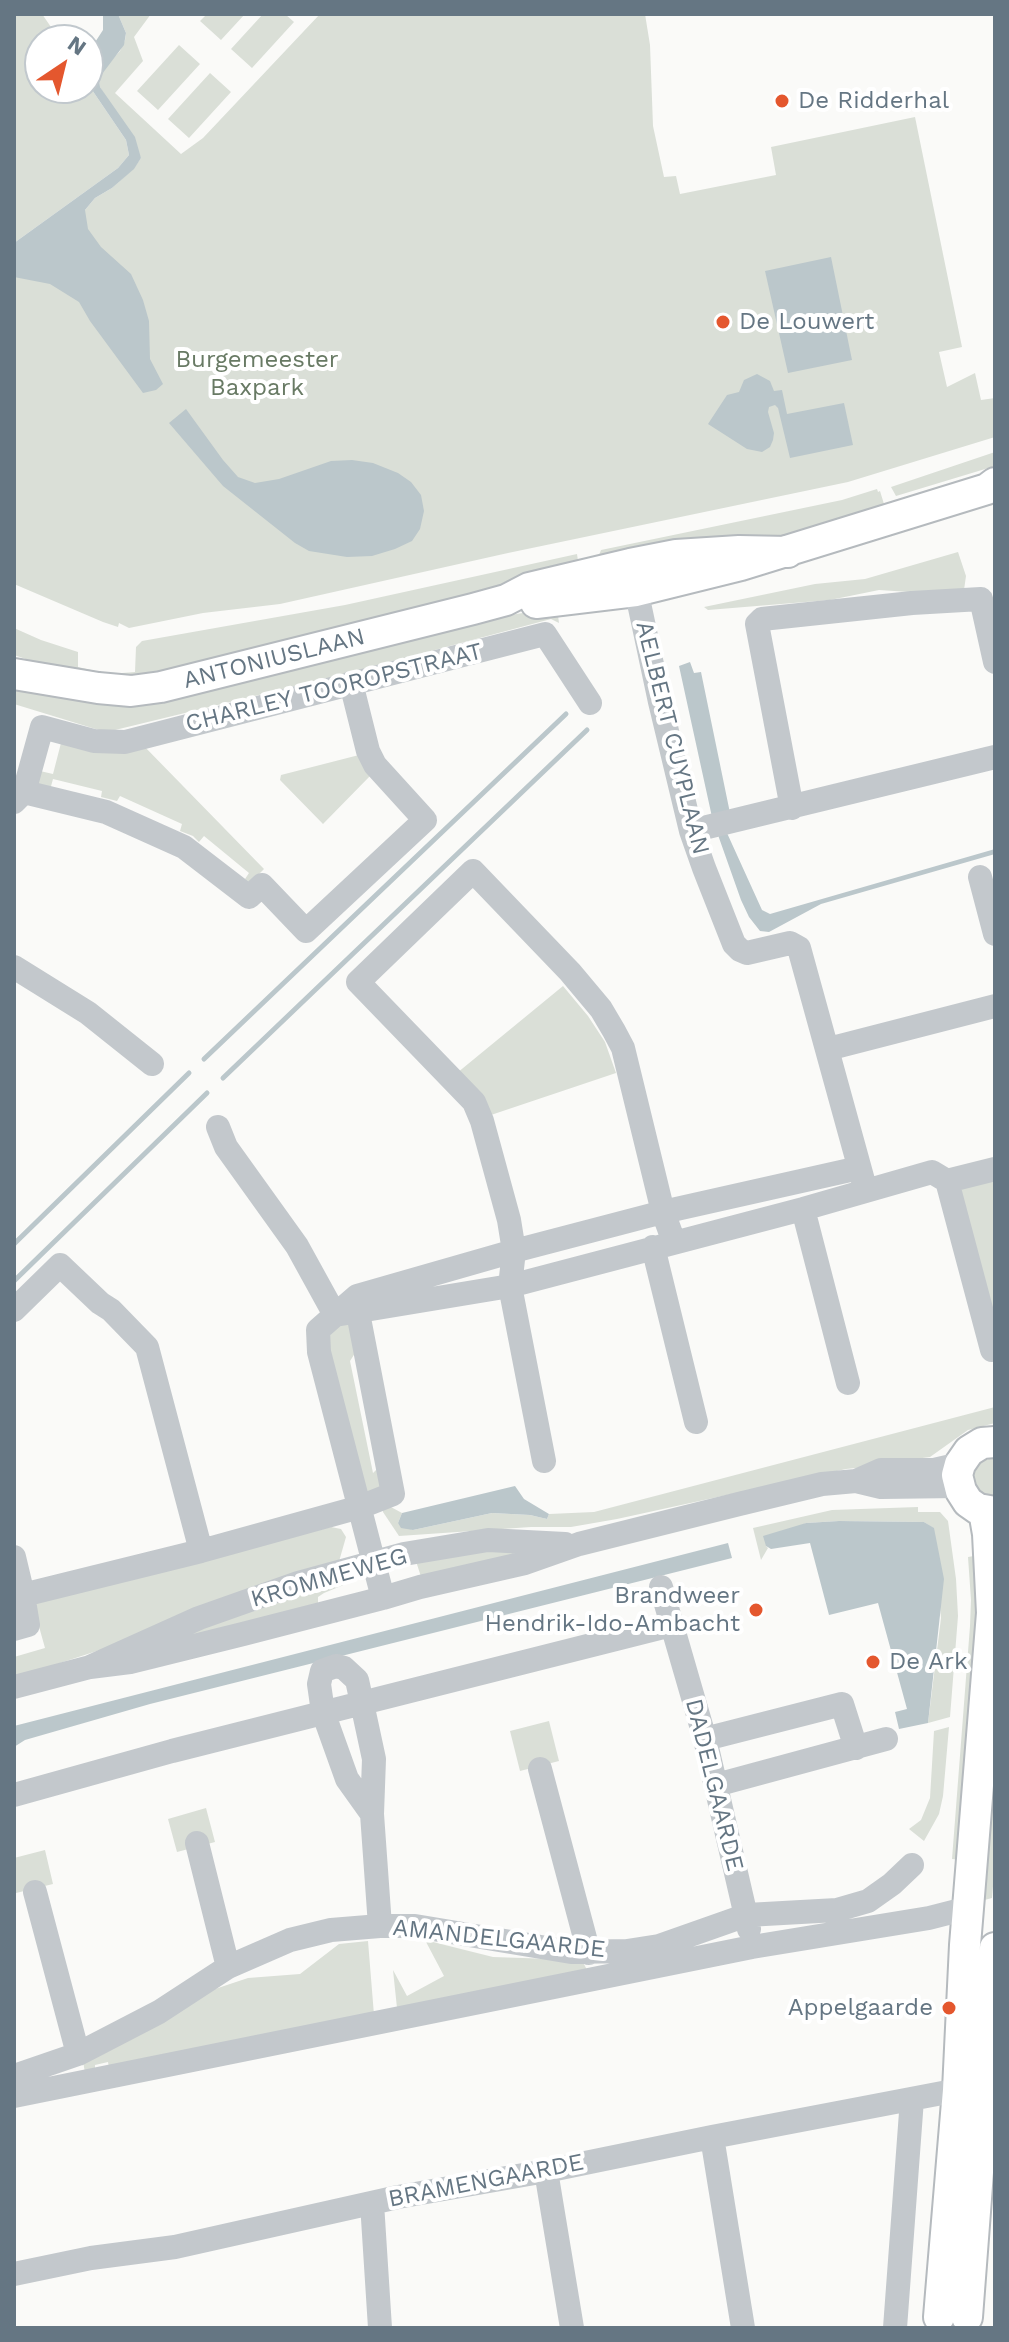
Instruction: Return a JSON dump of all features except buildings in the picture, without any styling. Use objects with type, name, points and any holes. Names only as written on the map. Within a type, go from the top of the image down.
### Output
[{"type":"main road","name":"ANTONIUSLAAN","points":[[22,671],[120,690],[161,687],[506,600],[529,588],[633,577],[676,555],[788,552],[992,488]]},
{"type":"main road","points":[[953,2322],[958,2090],[968,1908],[992,1613],[989,1511],[968,1502],[959,1475],[973,1448],[982,1443],[995,1442]]},
{"type":"main road","points":[[953,2322],[995,1948]]},
{"type":"street","name":"AELBERT CUYPLAAN","points":[[633,577],[691,831],[704,868],[734,944],[740,950],[747,953],[790,943],[799,948],[862,1179]]},
{"type":"street","points":[[792,808],[757,624],[762,619],[981,599],[995,662]]},
{"type":"street","name":"CHARLEY TOOROPSTRAAT","points":[[19,797],[42,727],[94,741],[125,742],[545,634],[590,703]]},
{"type":"street","points":[[19,797],[106,812],[184,847],[249,897],[262,885],[306,931],[425,820],[375,765],[368,751],[351,683]]},
{"type":"street","points":[[691,831],[995,757]]},
{"type":"street","points":[[544,1461],[510,1286],[514,1251],[509,1220],[482,1121],[474,1102],[358,982],[473,871],[570,972],[601,1009],[623,1048],[663,1212],[663,1245],[696,1422]]},
{"type":"street","points":[[980,877],[995,934]]},
{"type":"street","points":[[14,967],[88,1013],[152,1064]]},
{"type":"street","points":[[828,1049],[995,1006]]},
{"type":"street","points":[[23,1595],[201,1551],[360,1507],[393,1494],[347,1314],[226,1147],[218,1127]]},
{"type":"street","points":[[947,1181],[995,1169]]},
{"type":"street","points":[[347,1314],[357,1296],[663,1212],[862,1179],[932,1172],[947,1181],[992,1350]]},
{"type":"street","points":[[383,1598],[319,1352],[318,1330],[347,1314],[510,1286],[803,1209],[862,1179]]},
{"type":"street","points":[[803,1209],[848,1383]]},
{"type":"street","points":[[14,1310],[60,1265],[147,1347],[201,1551]]},
{"type":"street","name":"KROMMEWEG","points":[[14,1687],[90,1667],[130,1662],[525,1563],[579,1544],[822,1484],[856,1481],[881,1470],[934,1470],[959,1475]]},
{"type":"street","name":"KROMMEWEG","points":[[90,1667],[199,1618],[298,1583],[410,1553],[488,1540],[579,1544]]},
{"type":"street","points":[[14,1557],[28,1625],[14,1629]]},
{"type":"street","name":"DADELGAARDE","points":[[661,1587],[705,1739],[752,1947]]},
{"type":"street","points":[[14,1795],[172,1751],[671,1625]]},
{"type":"street","points":[[372,1814],[347,1779],[323,1712],[319,1684],[322,1671],[328,1667],[344,1668],[357,1680],[374,1759],[372,1814],[380,1926]]},
{"type":"street","points":[[705,1739],[842,1704],[856,1748]]},
{"type":"street","points":[[716,1785],[886,1739]]},
{"type":"street","points":[[540,1769],[589,1953]]},
{"type":"street","points":[[197,1843],[228,1967]]},
{"type":"street","name":"AMANDELGAARDE","points":[[14,2076],[78,2054],[159,2012],[228,1967],[290,1940],[331,1930],[415,1926],[571,1952],[627,1951],[659,1946],[747,1915],[837,1910],[868,1901],[912,1865]]},
{"type":"street","points":[[35,1892],[78,2054]]},
{"type":"street","points":[[868,1901],[872,1927]]},
{"type":"street","name":"AMANDELGAARDE","points":[[14,2096],[752,1947],[929,1918],[968,1908]]},
{"type":"street","name":"BRAMENGAARDE","points":[[14,2274],[91,2258],[175,2247],[398,2197],[958,2090]]},
{"type":"street","points":[[895,2328],[912,2099]]},
{"type":"street","points":[[712,2137],[743,2328]]},
{"type":"street","points":[[546,2171],[572,2328]]},
{"type":"street","points":[[372,2203],[380,2328]]},
{"type":"green space","points":[[14,14],[42,14],[49,24],[24,24],[24,104],[102,104],[126,140],[129,155],[118,168],[14,243]]},
{"type":"green space","name":"Burgemeester Baxpark","points":[[118,14],[151,14],[134,37],[143,61],[115,93],[181,154],[203,138],[320,14],[645,14],[650,45],[653,126],[664,177],[676,176],[680,194],[776,175],[771,147],[915,117],[962,347],[939,352],[947,387],[975,373],[981,400],[995,398],[995,437],[848,482],[280,604],[203,613],[129,628],[119,623],[118,627],[103,622],[14,584],[14,254],[85,210],[95,198],[133,169],[141,158],[104,94],[104,69],[120,51],[126,33]]},
{"type":"green space","points":[[207,14],[245,14],[221,40],[200,21]]},
{"type":"green space","points":[[263,14],[285,14],[294,22],[252,68],[231,49]]},
{"type":"green space","points":[[179,45],[200,64],[158,110],[137,91]]},
{"type":"green space","points":[[210,73],[231,92],[189,138],[168,119]]},
{"type":"green space","points":[[995,452],[995,466],[896,496],[891,487]]},
{"type":"green space","points":[[877,489],[884,504],[819,534],[601,565],[601,550],[842,500]]},
{"type":"green space","points":[[958,552],[966,576],[964,590],[956,595],[879,590],[830,600],[708,610],[704,607],[815,584],[865,579]]},
{"type":"green space","points":[[577,554],[579,567],[139,677],[61,671],[14,655],[14,628],[78,652],[78,667],[109,674],[135,672],[136,647],[142,641],[345,605]]},
{"type":"green space","points":[[557,608],[559,623],[551,619],[341,675],[115,730],[102,731],[14,704],[14,681],[94,702],[464,623]]},
{"type":"green space","points":[[61,743],[142,744],[264,869],[250,883],[245,879],[249,873],[204,836],[199,842],[180,831],[182,824],[120,796],[117,801],[101,797],[102,791],[53,779],[50,790],[37,788],[40,771],[53,774]]},
{"type":"green space","points":[[359,755],[370,776],[323,824],[280,780],[281,775]]},
{"type":"green space","points":[[563,986],[605,1042],[616,1073],[485,1117],[457,1073]]},
{"type":"green space","points":[[995,1181],[995,1341],[957,1188]]},
{"type":"green space","points":[[354,1322],[359,1347],[350,1361],[373,1473],[382,1464],[385,1488],[366,1494],[328,1354],[328,1338],[338,1324]]},
{"type":"green space","points":[[995,1407],[995,1423],[968,1430],[930,1457],[915,1459],[914,1462],[846,1469],[571,1527],[399,1536],[383,1512],[383,1505],[402,1513],[398,1523],[413,1530],[492,1513],[547,1519],[549,1514],[594,1512]]},
{"type":"green space","points":[[995,1457],[995,1497],[990,1497],[977,1489],[973,1475],[980,1462]]},
{"type":"green space","points":[[918,1507],[918,1512],[940,1512],[948,1521],[958,1616],[950,1717],[928,1723],[941,1618],[933,1528],[924,1522],[806,1523],[766,1546],[768,1548],[761,1560],[753,1528],[832,1510]]},
{"type":"green space","points":[[331,1527],[341,1529],[346,1537],[338,1565],[146,1635],[14,1678],[14,1657],[45,1648],[33,1605],[35,1600]]},
{"type":"green space","points":[[456,1547],[531,1551],[422,1580],[415,1558]]},
{"type":"green space","points":[[986,1554],[964,1860],[952,1859],[970,1626],[968,1557]]},
{"type":"green space","points":[[350,1579],[318,1597],[318,1608],[151,1646],[205,1624]]},
{"type":"green space","points":[[995,1699],[995,1863],[992,1898],[977,1902]]},
{"type":"green space","points":[[549,1721],[559,1761],[520,1771],[510,1731]]},
{"type":"green space","points":[[949,1727],[943,1796],[939,1814],[924,1841],[909,1829],[921,1820],[930,1798],[934,1731]]},
{"type":"green space","points":[[206,1808],[215,1842],[177,1852],[168,1819]]},
{"type":"green space","points":[[45,1850],[53,1884],[16,1893],[14,1858]]},
{"type":"green space","points":[[425,1940],[493,1957],[582,1960],[587,1970],[397,2008],[393,1970],[407,1996],[444,1976]]},
{"type":"green space","points":[[368,1941],[374,2015],[109,2068],[108,2062],[95,2065],[95,2072],[85,2073],[83,2061],[203,1993],[248,1978],[300,1974],[339,1944]]},
{"type":"shaded area","points":[[103,14],[118,14],[126,33],[124,45],[104,71],[104,24]]},
{"type":"shaded area","points":[[104,93],[135,137],[141,158],[134,169],[95,198],[85,210],[88,229],[101,247],[131,274],[143,300],[149,321],[150,359],[163,384],[156,390],[143,393],[79,302],[50,284],[14,277],[14,243],[118,168],[129,155],[126,140],[102,104]]},
{"type":"shaded area","points":[[831,257],[852,360],[788,373],[765,271]]},
{"type":"shaded area","points":[[757,374],[770,381],[774,391],[782,390],[787,414],[844,403],[853,445],[790,458],[775,405],[769,407],[768,412],[773,440],[770,447],[762,452],[747,449],[708,424],[727,395],[739,392],[744,380]]},
{"type":"shaded area","points":[[186,409],[238,477],[255,483],[279,479],[331,461],[373,463],[398,473],[411,482],[421,495],[424,511],[420,529],[412,541],[372,556],[347,557],[309,551],[223,486],[169,423]]},
{"type":"shaded area","points":[[690,662],[694,673],[701,672],[730,813],[712,817],[679,666]]},
{"type":"shaded area","points":[[727,833],[762,910],[770,914],[995,849],[995,854],[821,904],[769,932],[760,931],[741,900],[718,835]]},
{"type":"shaded area","points":[[515,1486],[524,1499],[549,1514],[547,1519],[492,1513],[413,1530],[401,1528],[398,1523],[402,1513]]},
{"type":"shaded area","points":[[924,1522],[934,1528],[944,1579],[928,1723],[899,1729],[895,1712],[907,1709],[878,1603],[829,1615],[810,1543],[771,1549],[766,1546],[763,1536],[806,1523]]},
{"type":"shaded area","points":[[728,1543],[732,1558],[150,1704],[25,1740],[14,1747],[14,1726]]},
{"type":"waterway","points":[[204,1059],[566,714]]},
{"type":"waterway","points":[[223,1078],[587,730]]},
{"type":"waterway","points":[[14,1244],[189,1073]]},
{"type":"waterway","points":[[14,1281],[207,1093]]},
{"type":"place","name":"De Ridderhal","points":[[782,101]]},
{"type":"place","name":"De Louwert","points":[[723,322]]},
{"type":"place","name":"Brandweer Hendrik-Ido-Ambacht","points":[[756,1610]]},
{"type":"place","name":"De Ark","points":[[873,1662]]},
{"type":"place","name":"Appelgaarde","points":[[949,2008]]}]
